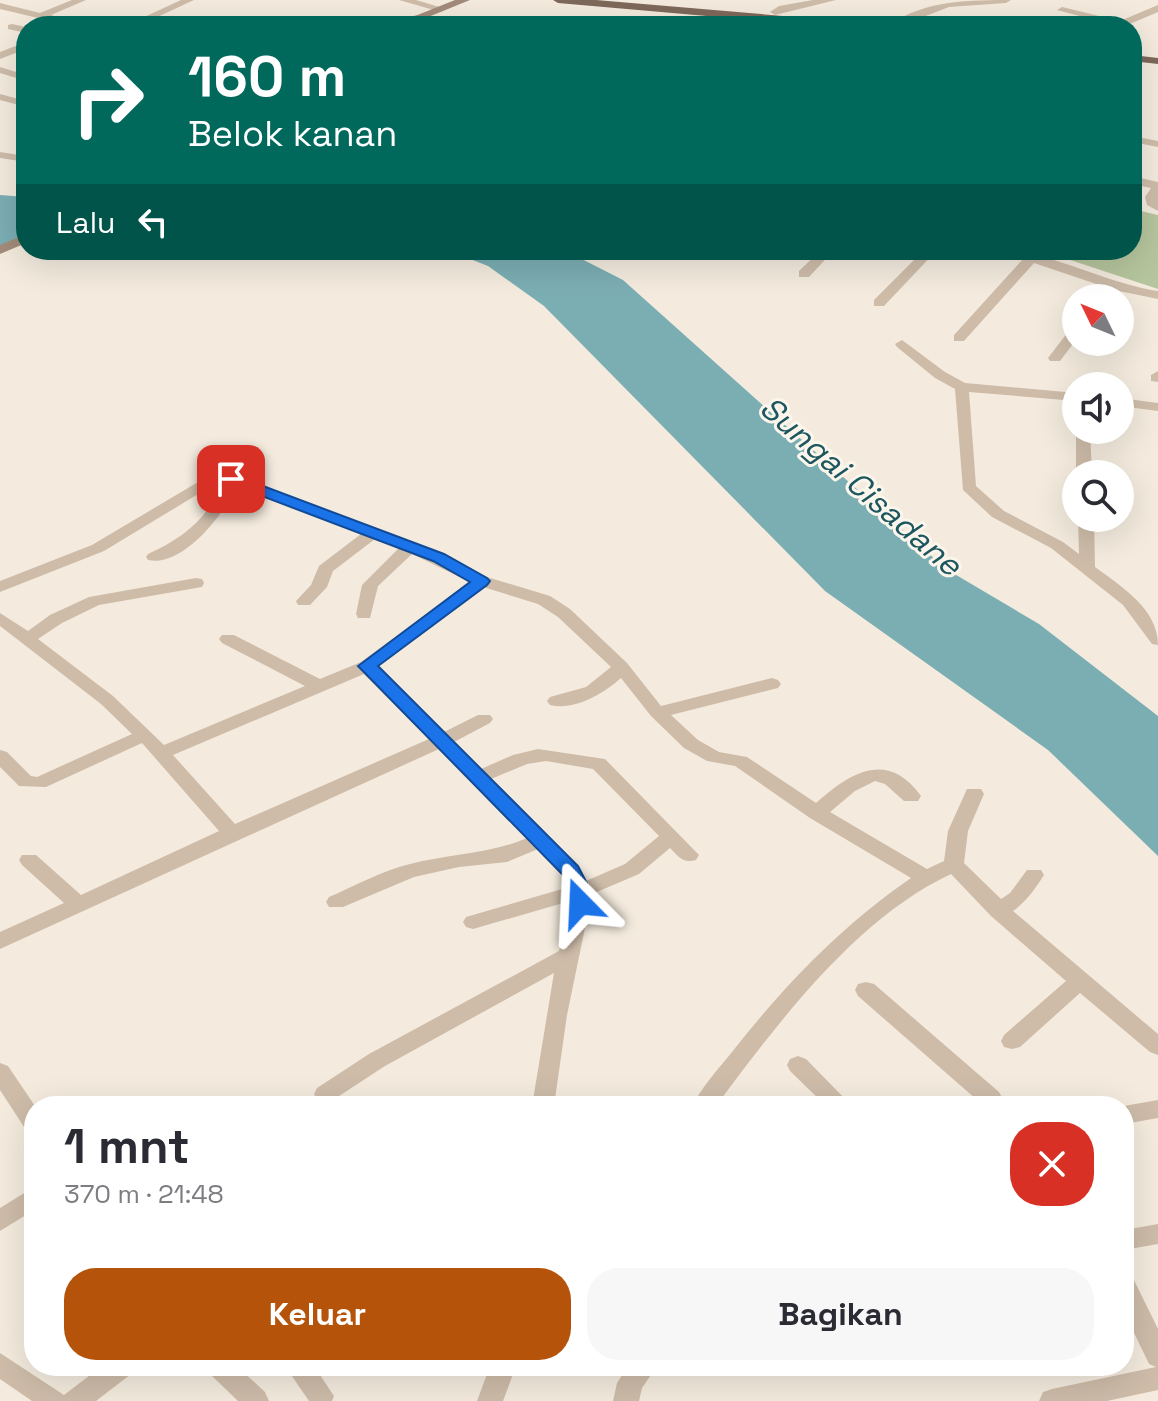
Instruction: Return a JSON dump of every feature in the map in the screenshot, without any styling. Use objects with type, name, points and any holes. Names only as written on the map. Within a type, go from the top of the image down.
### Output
[{"type":"main road","points":[[422,16],[465,0]]},
{"type":"main road","points":[[558,0],[632,2],[815,16]]},
{"type":"main road","points":[[632,2],[746,16]]},
{"type":"street","points":[[0,6],[40,16],[81,0]]},
{"type":"street","points":[[151,16],[185,0]]},
{"type":"street","points":[[404,0],[441,9]]},
{"type":"street","points":[[775,12],[782,8],[831,0]]},
{"type":"street","points":[[909,16],[942,1],[1006,0]]},
{"type":"street","points":[[1094,5],[1121,16]]},
{"type":"street","points":[[1138,16],[1157,5]]},
{"type":"street","points":[[1062,10],[1087,16]]},
{"type":"street","points":[[12,27],[16,28]]},
{"type":"street","points":[[1158,186],[1151,197],[1153,205],[1158,207]]},
{"type":"street","points":[[804,274],[818,260]]},
{"type":"street","points":[[879,303],[921,260]]},
{"type":"street","points":[[959,338],[1029,260]]},
{"type":"street","points":[[1041,260],[1078,272],[1094,284]]},
{"type":"street","points":[[1134,294],[1158,295]]},
{"type":"street","points":[[902,344],[940,375],[962,387],[1062,396]]},
{"type":"street","points":[[1055,358],[1062,349]]},
{"type":"street","points":[[962,387],[968,487],[998,514],[1057,545],[1129,601],[1158,640]]},
{"type":"street","points":[[1134,404],[1158,407]]},
{"type":"street","points":[[0,587],[98,548],[225,471],[231,479],[439,558],[481,581],[544,600],[564,613],[621,667],[657,712],[691,744],[714,757],[740,761],[817,813],[926,878]]},
{"type":"street","points":[[154,557],[202,531],[223,502],[231,479]]},
{"type":"street","points":[[1086,532],[1087,569]]},
{"type":"street","points":[[304,601],[320,585],[325,569],[372,533]]},
{"type":"street","points":[[364,614],[370,585],[410,547]]},
{"type":"street","points":[[161,753],[367,666],[481,581]]},
{"type":"street","points":[[27,639],[56,619],[95,601],[196,583]]},
{"type":"street","points":[[0,618],[107,700],[145,735],[232,833]]},
{"type":"street","points":[[228,639],[320,686]]},
{"type":"street","points":[[367,666],[571,871],[582,893],[556,1015],[544,1096]]},
{"type":"street","points":[[556,701],[592,692],[606,684],[621,667]]},
{"type":"street","points":[[657,712],[688,707],[772,684]]},
{"type":"street","points":[[0,941],[232,833],[442,741],[484,719]]},
{"type":"street","points":[[0,756],[26,782],[39,783],[145,735]]},
{"type":"street","points":[[478,778],[525,759],[546,755],[581,763],[598,763],[689,855]]},
{"type":"street","points":[[817,813],[856,781],[871,776],[888,777],[911,796]]},
{"type":"street","points":[[954,865],[958,831],[974,794]]},
{"type":"street","points":[[473,922],[511,907],[582,893],[630,871],[670,837]]},
{"type":"street","points":[[336,902],[409,871],[459,860],[507,855],[538,841]]},
{"type":"street","points":[[29,860],[78,904]]},
{"type":"street","points":[[711,1096],[758,1033],[860,925],[926,878],[954,865]]},
{"type":"street","points":[[954,865],[998,911],[1158,1046]]},
{"type":"street","points":[[998,911],[1017,898],[1034,875]]},
{"type":"street","points":[[325,1094],[377,1060],[570,955]]},
{"type":"street","points":[[1012,1041],[1079,982]]},
{"type":"street","points":[[866,990],[989,1096]]},
{"type":"street","points":[[798,1065],[831,1096]]},
{"type":"street","points":[[0,1072],[24,1108]]},
{"type":"street","points":[[1134,1113],[1158,1109]]},
{"type":"street","points":[[0,1221],[24,1204]]},
{"type":"street","points":[[1134,1238],[1158,1234]]},
{"type":"street","points":[[1134,1307],[1158,1356]]},
{"type":"street","points":[[0,1365],[54,1401]]},
{"type":"street","points":[[75,1401],[109,1376]]},
{"type":"street","points":[[230,1376],[256,1401]]},
{"type":"street","points":[[306,1376],[321,1396]]},
{"type":"street","points":[[490,1401],[499,1376]]},
{"type":"street","points":[[626,1401],[630,1383],[636,1376]]},
{"type":"street","points":[[1052,1401],[1158,1378]]},
{"type":"green space","points":[[1142,211],[1158,215],[1158,289],[1070,260],[1142,260]]},
{"type":"water","points":[[0,195],[16,196],[16,244],[0,245]]},
{"type":"water","points":[[473,260],[584,260],[623,280],[946,569],[1039,624],[1158,716],[1158,856],[1048,750],[825,591],[544,306],[488,266]]},
{"type":"route","points":[[231,479],[287,503],[439,558],[481,581],[367,666],[571,871],[582,893],[580,903]]},
{"type":"water label","name":"Sungai Cisadane","points":[[861,486]]}]
